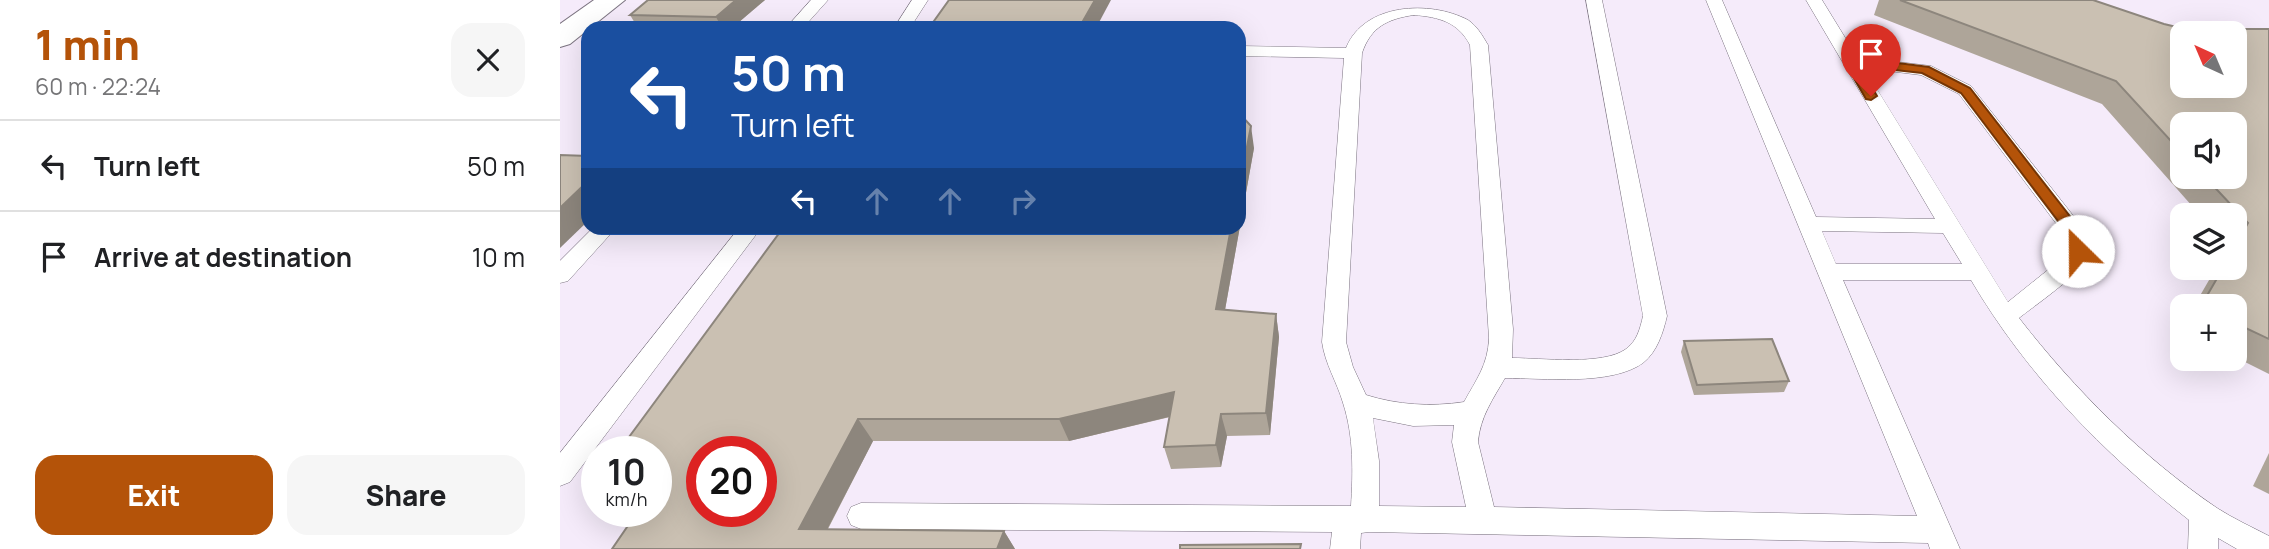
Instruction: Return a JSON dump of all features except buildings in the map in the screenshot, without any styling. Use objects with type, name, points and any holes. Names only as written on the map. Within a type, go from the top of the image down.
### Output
[{"type":"street","points":[[583,21],[611,0]]},
{"type":"street","points":[[560,38],[581,22]]},
{"type":"lane","points":[[800,21],[820,0]]},
{"type":"lane","points":[[906,21],[920,0]]},
{"type":"lane","points":[[1497,368],[1621,365],[1640,352],[1652,335],[1655,316],[1594,0]]},
{"type":"lane","points":[[861,516],[1352,530],[1483,520],[1941,540],[1714,0]]},
{"type":"lane","points":[[1814,0],[2004,317],[2028,350],[2068,395],[2123,447],[2204,514],[2264,549]]},
{"type":"lane","points":[[1352,530],[1367,484],[1356,402],[1341,375],[1334,342],[1353,53],[1358,37],[1369,24],[1389,15],[1413,11],[1438,13],[1460,20],[1475,31],[1479,45],[1501,329],[1497,368],[1470,412],[1465,429],[1465,442],[1483,520]]},
{"type":"lane","points":[[1246,51],[1353,53]]},
{"type":"lane","points":[[1850,61],[1917,68],[1940,75],[1965,90],[2071,228],[2077,240],[2078,251],[2074,261],[2004,317]]},
{"type":"lane","points":[[1808,224],[1949,226]]},
{"type":"lane","points":[[560,275],[598,235]]},
{"type":"lane","points":[[560,474],[745,235]]},
{"type":"lane","points":[[1830,272],[1978,272]]},
{"type":"lane","points":[[1356,402],[1382,412],[1412,416],[1442,417],[1470,412]]},
{"type":"lane","points":[[2203,549],[2204,514]]},
{"type":"route","points":[[1871,96],[1850,61],[1925,70],[1954,82],[1965,90],[2071,228],[2077,240],[2078,251]]}]
